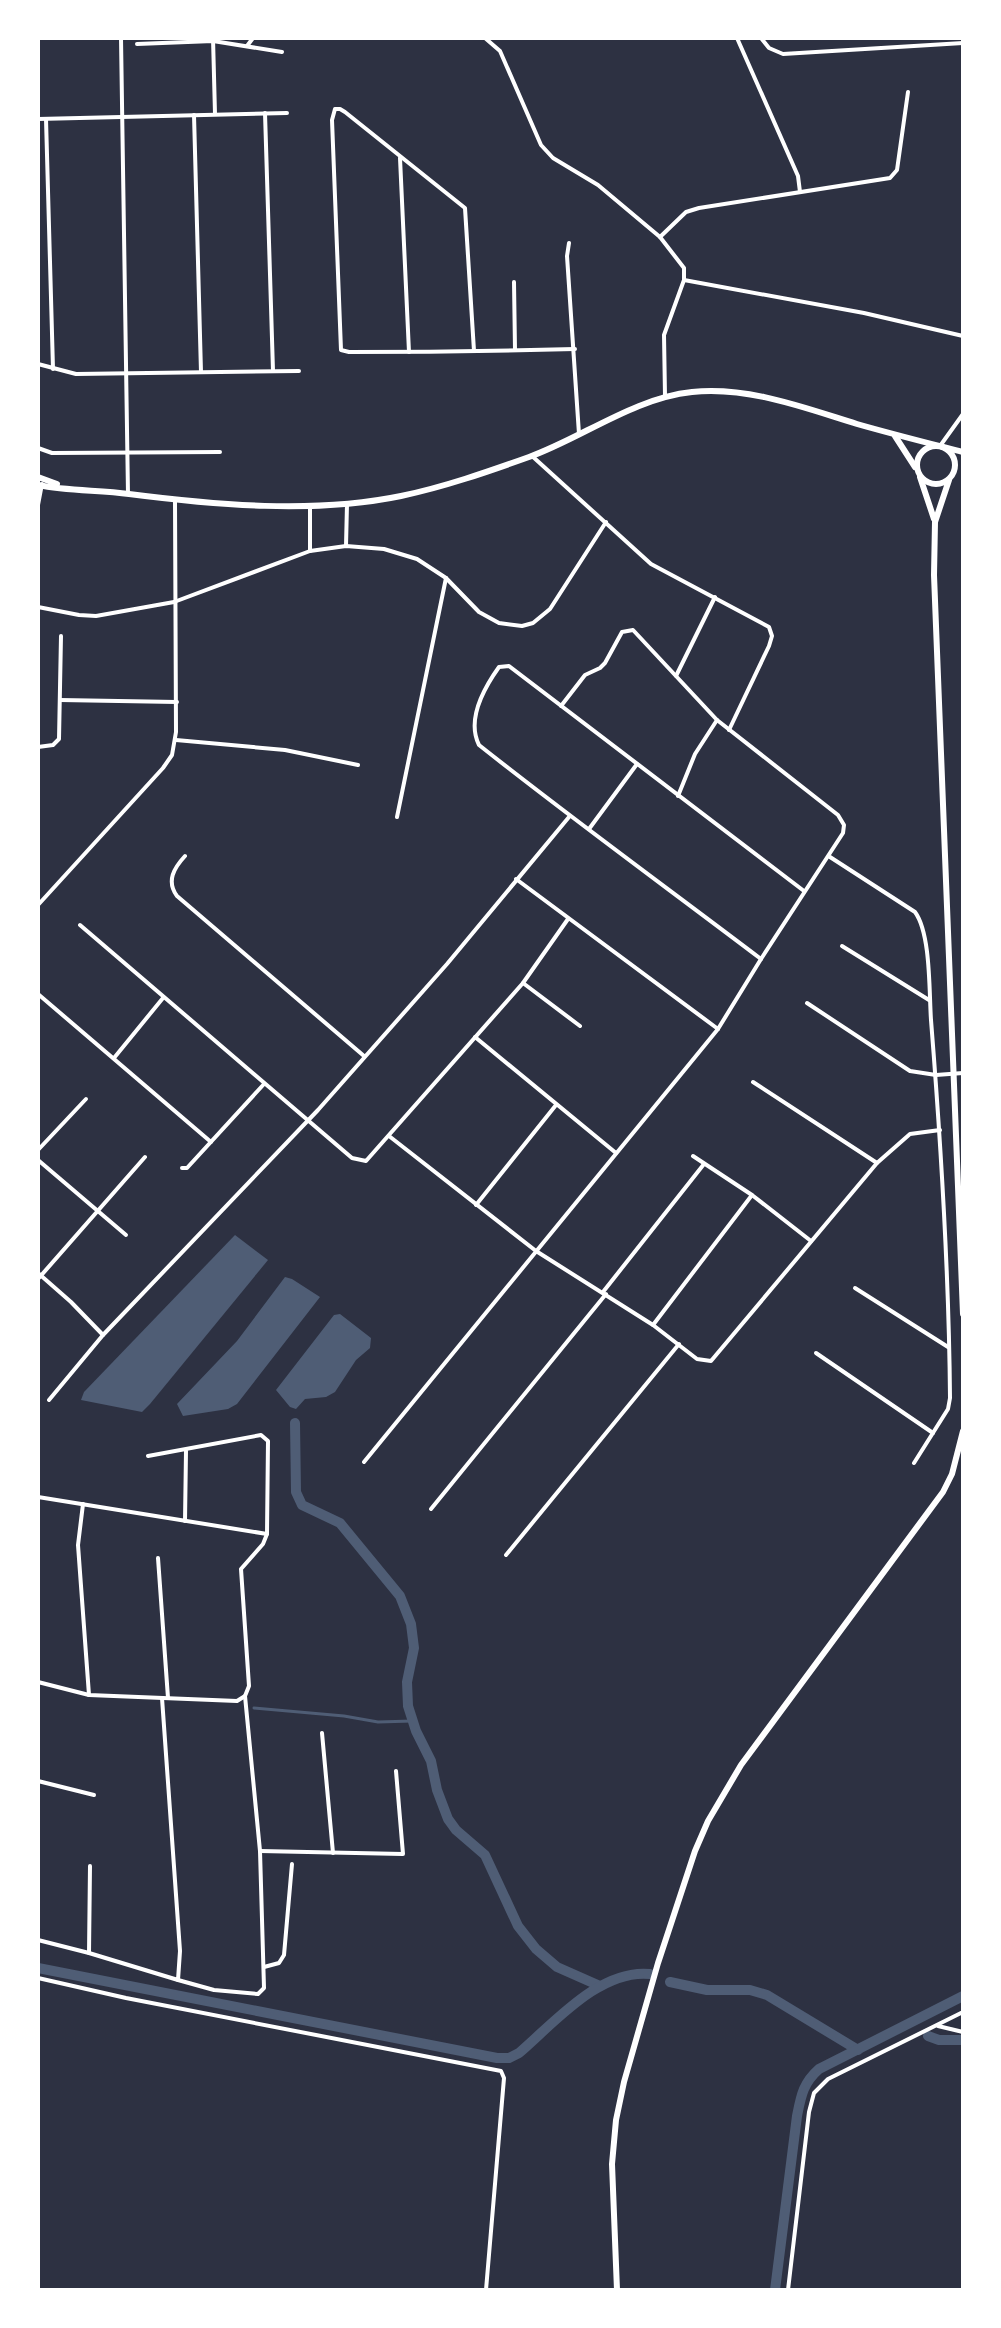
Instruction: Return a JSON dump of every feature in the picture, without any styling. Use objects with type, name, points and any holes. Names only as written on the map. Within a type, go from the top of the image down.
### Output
[{"type":"main road","points":[[40,481],[64,487],[175,501],[246,505],[347,503],[399,496],[447,484],[532,456],[645,404],[689,392],[712,391],[775,399],[963,452]]},
{"type":"main road","points":[[892,434],[919,474],[931,484],[943,483],[963,467]]},
{"type":"main road","points":[[935,522],[916,465],[920,454],[929,447],[940,446],[953,457],[951,478],[935,522],[934,575],[963,1314]]},
{"type":"main road","points":[[617,2290],[612,2164],[616,2120],[658,1963],[695,1851],[708,1821],[741,1765],[943,1492],[952,1474],[963,1431]]},
{"type":"street","points":[[121,38],[128,494]]},
{"type":"street","points":[[247,46],[253,38]]},
{"type":"street","points":[[485,38],[500,51],[541,145],[553,158],[598,185],[660,237],[684,268],[684,280],[664,335],[665,399]]},
{"type":"street","points":[[737,38],[798,176],[800,192]]},
{"type":"street","points":[[761,38],[769,48],[783,54],[963,43]]},
{"type":"street","points":[[213,40],[215,114]]},
{"type":"street","points":[[137,44],[213,40],[282,52]]},
{"type":"street","points":[[660,237],[686,212],[699,208],[890,178],[897,170],[908,92]]},
{"type":"street","points":[[474,351],[465,208],[345,112],[335,109],[332,120],[341,350],[409,352],[474,351],[575,349]]},
{"type":"street","points":[[265,113],[273,372]]},
{"type":"street","points":[[38,119],[287,113]]},
{"type":"street","points":[[194,115],[201,373]]},
{"type":"street","points":[[46,119],[53,369]]},
{"type":"street","points":[[400,158],[409,352]]},
{"type":"street","points":[[569,243],[567,256],[579,434]]},
{"type":"street","points":[[684,280],[864,313],[963,336]]},
{"type":"street","points":[[514,282],[515,350]]},
{"type":"street","points":[[38,364],[76,374],[299,371]]},
{"type":"street","points":[[940,446],[963,414]]},
{"type":"street","points":[[38,448],[52,453],[220,452]]},
{"type":"street","points":[[532,456],[651,564],[765,624],[772,636],[729,730]]},
{"type":"street","points":[[38,505],[40,481]]},
{"type":"street","points":[[38,905],[172,755],[176,740],[177,702],[175,501]]},
{"type":"street","points":[[346,546],[347,503]]},
{"type":"street","points":[[310,504],[310,551]]},
{"type":"street","points":[[38,607],[96,616],[174,602],[310,551],[346,546],[404,554],[432,567],[479,612],[513,626],[533,623],[550,609],[606,522]]},
{"type":"street","points":[[397,817],[446,578]]},
{"type":"street","points":[[676,676],[715,597]]},
{"type":"street","points":[[364,1462],[718,1029],[804,891],[830,856],[844,829],[838,815],[717,720],[637,633],[628,630],[618,637],[605,663],[585,675],[561,706]]},
{"type":"street","points":[[38,747],[53,745],[59,739],[61,636]]},
{"type":"street","points":[[761,959],[569,817],[479,745],[475,735],[481,693],[503,665],[509,666],[804,891]]},
{"type":"street","points":[[60,700],[177,702]]},
{"type":"street","points":[[678,796],[695,754],[717,720]]},
{"type":"street","points":[[176,740],[234,748],[285,750],[358,765]]},
{"type":"street","points":[[589,829],[637,764]]},
{"type":"street","points":[[49,1400],[103,1335],[307,1121],[447,964],[569,817]]},
{"type":"street","points":[[185,856],[172,873],[173,890],[177,896],[364,1056]]},
{"type":"street","points":[[830,856],[919,917],[927,957],[940,1130],[950,1398],[948,1409],[914,1463]]},
{"type":"street","points":[[516,879],[718,1029]]},
{"type":"street","points":[[80,925],[307,1121],[360,1162],[366,1161],[389,1136],[523,983],[568,919]]},
{"type":"street","points":[[842,946],[930,1000]]},
{"type":"street","points":[[523,983],[580,1026]]},
{"type":"street","points":[[38,994],[211,1142]]},
{"type":"street","points":[[114,1058],[164,997]]},
{"type":"street","points":[[807,1003],[904,1067],[918,1073],[936,1075],[963,1073]]},
{"type":"street","points":[[475,1037],[616,1153]]},
{"type":"street","points":[[753,1082],[877,1163]]},
{"type":"street","points":[[182,1168],[187,1168],[264,1084]]},
{"type":"street","points":[[38,1150],[86,1099]]},
{"type":"street","points":[[476,1205],[556,1105]]},
{"type":"street","points":[[389,1136],[536,1251],[653,1325],[697,1359],[711,1361],[877,1163],[910,1134],[940,1130]]},
{"type":"street","points":[[693,1156],[752,1195],[811,1241]]},
{"type":"street","points":[[103,1335],[39,1276],[145,1157]]},
{"type":"street","points":[[38,1160],[126,1235]]},
{"type":"street","points":[[431,1509],[704,1164]]},
{"type":"street","points":[[653,1325],[752,1195]]},
{"type":"street","points":[[855,1288],[948,1347]]},
{"type":"street","points":[[506,1555],[679,1344]]},
{"type":"street","points":[[816,1353],[933,1433]]},
{"type":"street","points":[[38,1940],[214,1990],[258,1994],[264,1988],[260,1851],[245,1696],[249,1686],[241,1569],[263,1544],[267,1534],[268,1441],[265,1437],[148,1456]]},
{"type":"street","points":[[185,1521],[186,1450]]},
{"type":"street","points":[[38,1497],[267,1534]]},
{"type":"street","points":[[83,1504],[78,1545],[89,1695]]},
{"type":"street","points":[[158,1558],[180,1951],[178,1980]]},
{"type":"street","points":[[38,1682],[89,1695],[237,1701],[245,1696]]},
{"type":"street","points":[[322,1733],[333,1853]]},
{"type":"street","points":[[260,1851],[403,1854],[396,1771]]},
{"type":"street","points":[[38,1781],[94,1795]]},
{"type":"street","points":[[264,1967],[279,1963],[284,1955],[292,1864]]},
{"type":"street","points":[[89,1953],[90,1866]]},
{"type":"street","points":[[38,1978],[501,2071],[504,2078],[486,2290]]},
{"type":"street","points":[[788,2290],[809,2112],[814,2093],[828,2079],[963,2012]]},
{"type":"street","points":[[937,2025],[963,2032]]},
{"type":"water","points":[[235,1235],[268,1260],[150,1404],[142,1412],[81,1400],[84,1392]]},
{"type":"water","points":[[285,1277],[320,1297],[237,1404],[228,1409],[183,1416],[177,1404],[237,1341]]},
{"type":"water","points":[[340,1314],[371,1338],[370,1348],[356,1360],[335,1392],[326,1397],[305,1399],[296,1409],[290,1407],[276,1390],[334,1315]]},
{"type":"waterway","points":[[295,1423],[296,1492],[302,1505],[340,1523],[400,1596],[411,1624],[414,1648],[407,1682],[408,1706],[431,1761],[448,1819],[485,1855],[518,1926],[536,1949],[557,1967],[600,1986]]},
{"type":"waterway","points":[[254,1708],[378,1722],[412,1721]]},
{"type":"waterway","points":[[38,1968],[497,2058],[509,2058],[519,2053],[563,2013],[596,1989],[631,1975],[650,1974]]},
{"type":"waterway","points":[[670,1982],[707,1990],[750,1990],[767,1995],[858,2050]]},
{"type":"waterway","points":[[775,2290],[797,2116],[809,2079],[819,2069],[963,1996]]},
{"type":"waterway","points":[[928,2036],[939,2040],[963,2040]]}]
